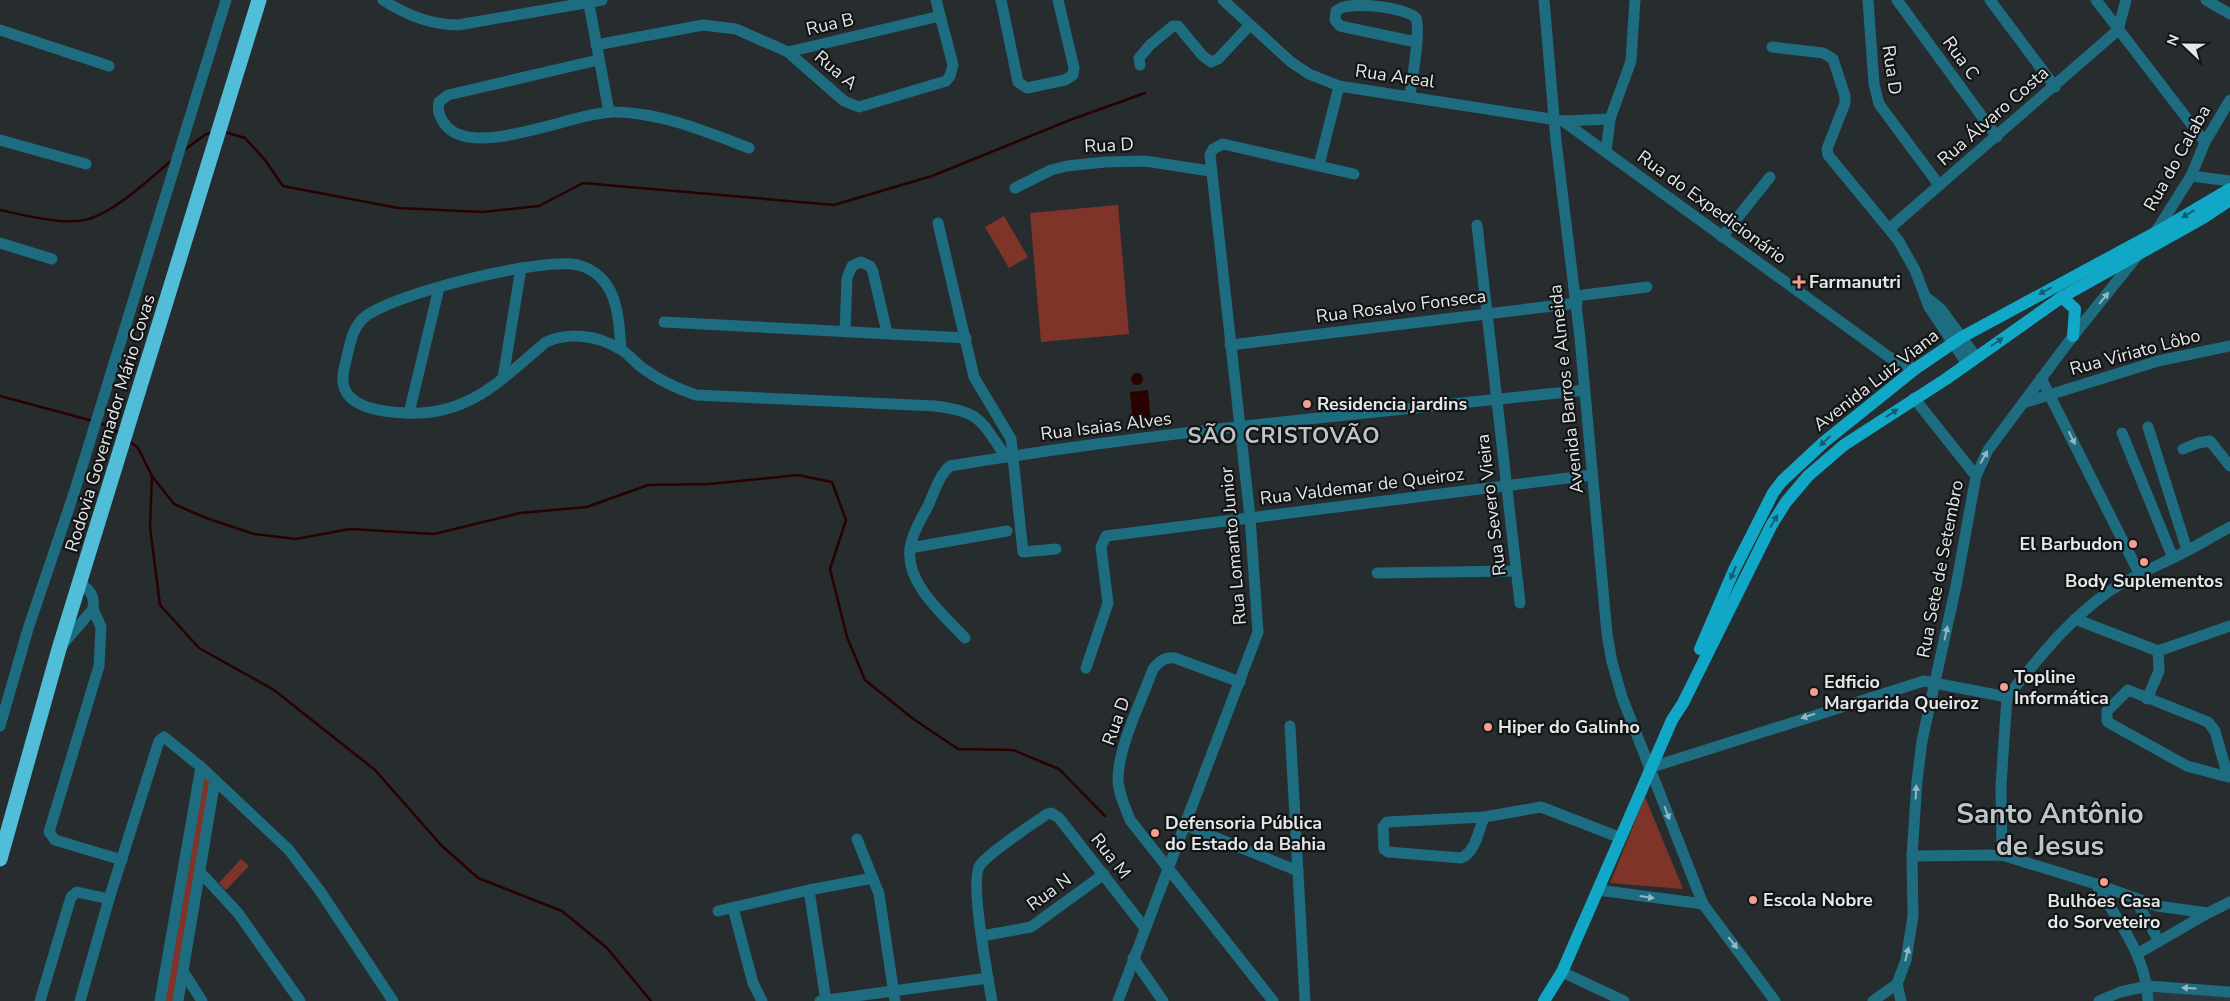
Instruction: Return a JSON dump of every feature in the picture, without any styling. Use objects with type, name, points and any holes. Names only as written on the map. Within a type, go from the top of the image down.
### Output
[{"type":"highway","name":"Rodovia Governador Mário Covas","points":[[0,859],[59,649],[259,0]]},
{"type":"main road","name":"Avenida Luiz Viana","points":[[1672,720],[1681,692],[1734,570],[1773,493],[1782,481],[1824,442],[1900,380],[1958,339],[2155,233],[2230,189]]},
{"type":"main road","name":"Avenida Luiz Viana","points":[[1555,987],[1672,720],[1691,687],[1744,576],[1786,502],[1808,476],[1844,446],[1972,361],[2062,297],[2230,200]]},
{"type":"main road","points":[[2062,297],[2075,309],[2073,336]]},
{"type":"main road","points":[[1773,493],[1786,502]]},
{"type":"main road","points":[[1544,1001],[1555,987]]},
{"type":"main road","points":[[1554,1001],[1555,987]]},
{"type":"street","points":[[1,722],[28,630],[74,493],[226,0]]},
{"type":"street","points":[[383,0],[422,20],[440,25],[458,24],[588,4],[602,0]]},
{"type":"street","points":[[936,0],[940,16]]},
{"type":"street","points":[[1001,0],[1018,82],[1027,88],[1065,80],[1073,75],[1074,68],[1058,0]]},
{"type":"street","name":"Rua Areal","points":[[1223,0],[1249,26],[1302,69],[1339,86],[1559,120]]},
{"type":"street","name":"Avenida Barros e Almeida","points":[[1544,0],[1559,120],[1607,634],[1612,662],[1622,697],[1703,904],[1775,1001]]},
{"type":"street","points":[[1606,152],[1610,119],[1631,61],[1635,0]]},
{"type":"street","name":"Rua D","points":[[1868,0],[1874,84],[1878,104],[1939,185]]},
{"type":"street","name":"Rua C","points":[[1897,0],[1997,136]]},
{"type":"street","points":[[1990,0],[2055,87]]},
{"type":"street","points":[[2096,0],[2205,142]]},
{"type":"street","points":[[2118,30],[2126,0]]},
{"type":"street","points":[[2206,0],[2230,14]]},
{"type":"street","points":[[588,4],[608,112]]},
{"type":"street","points":[[1410,96],[1416,42],[1418,21],[1409,13],[1353,4],[1342,5],[1336,11],[1335,20],[1340,26],[1416,42]]},
{"type":"street","name":"Rua B","points":[[788,52],[940,16]]},
{"type":"street","name":"Rua A","points":[[596,45],[703,25],[736,29],[788,52],[852,105],[859,106],[946,80],[950,76],[953,65],[940,16]]},
{"type":"street","points":[[1140,65],[1140,58],[1144,51],[1173,26],[1178,26],[1202,55],[1211,62],[1218,59],[1249,26]]},
{"type":"street","points":[[0,30],[109,66]]},
{"type":"street","name":"Rua Álvaro Costa","points":[[1890,228],[2055,87],[2118,30]]},
{"type":"street","points":[[1772,47],[1823,53],[1829,55],[1836,65],[1845,103],[1827,148],[1828,155],[1890,228],[1915,270],[1926,297],[1938,306],[1972,361]]},
{"type":"street","points":[[598,60],[448,95],[442,98],[438,108],[440,117],[447,127],[458,134],[480,138],[505,136],[608,112],[623,112],[667,120],[704,131],[749,148]]},
{"type":"street","points":[[1339,86],[1319,165],[1354,174]]},
{"type":"street","name":"Rua do Calaba","points":[[2155,233],[2191,176],[2205,142],[2230,100]]},
{"type":"street","points":[[1559,120],[1610,119]]},
{"type":"street","name":"Rua do Expedicionário","points":[[1559,120],[1889,357],[1915,369]]},
{"type":"street","points":[[0,140],[86,164]]},
{"type":"street","name":"Rua Lomanto Junior","points":[[1118,1001],[1144,927],[1258,632],[1250,517],[1210,171],[1210,155],[1213,149],[1223,144],[1319,165]]},
{"type":"street","name":"Rua D","points":[[1015,188],[1050,170],[1067,166],[1105,162],[1145,161],[1210,171]]},
{"type":"street","points":[[2191,176],[2230,181]]},
{"type":"street","points":[[1722,237],[1770,177]]},
{"type":"street","points":[[938,223],[974,377],[1011,439],[1010,456],[1023,552],[1056,549]]},
{"type":"street","name":"Rua Severo Vieira","points":[[1478,225],[1520,603]]},
{"type":"street","points":[[0,243],[52,258]]},
{"type":"street","name":"Rua Sete de Setembro","points":[[1901,1001],[1897,984],[1911,937],[1912,856],[1917,781],[1922,741],[1956,586],[1976,476],[1988,450],[2073,336],[2139,254]]},
{"type":"street","points":[[844,332],[846,278],[852,266],[861,262],[870,266],[873,272],[887,333]]},
{"type":"street","points":[[621,349],[617,309],[611,291],[601,278],[590,270],[578,265],[522,268],[476,277],[438,288],[382,307],[366,316],[358,323],[353,333],[345,365],[343,384],[347,394],[361,404],[381,411],[434,413],[459,406],[483,394],[546,342],[557,337],[585,336],[621,349],[656,376],[696,394],[935,406],[960,409],[978,418],[1010,456]]},
{"type":"street","points":[[503,378],[522,268]]},
{"type":"street","name":"Rua Rosalvo Fonseca","points":[[1230,345],[1488,312],[1647,287]]},
{"type":"street","points":[[409,413],[438,288]]},
{"type":"street","points":[[664,322],[966,338]]},
{"type":"street","name":"Rua Viriato Lôbo","points":[[2024,403],[2158,361],[2230,346]]},
{"type":"street","name":"Rua do Expedicionário","points":[[1889,357],[1900,380]]},
{"type":"street","points":[[2041,378],[2139,573]]},
{"type":"street","name":"Rua Isaias Alves","points":[[965,638],[922,589],[913,574],[910,561],[910,548],[914,534],[946,469],[950,466],[1010,456],[1239,428],[1585,390]]},
{"type":"street","points":[[1914,398],[1976,476]]},
{"type":"street","points":[[2148,426],[2187,550]]},
{"type":"street","points":[[2122,433],[2173,558]]},
{"type":"street","points":[[2183,449],[2210,441],[2230,466]]},
{"type":"street","name":"Rua Valdemar de Queiroz","points":[[1086,668],[1108,603],[1101,547],[1106,536],[1592,474]]},
{"type":"street","points":[[2002,855],[2001,785],[2007,697],[2048,646],[2074,619],[2108,593],[2139,573],[2173,558],[2230,527]]},
{"type":"street","points":[[910,548],[1007,531]]},
{"type":"street","points":[[1377,573],[1516,571]]},
{"type":"street","points":[[80,583],[92,594],[93,609],[101,627],[99,666],[49,832],[55,840],[122,860]]},
{"type":"street","points":[[59,649],[93,609]]},
{"type":"street","points":[[2074,619],[2158,651],[2230,626]]},
{"type":"street","points":[[2147,699],[2159,671],[2158,651]]},
{"type":"street","name":"Rua D","points":[[1240,682],[1175,658],[1167,657],[1159,661],[1153,669],[1121,757],[1118,779],[1120,796],[1130,820],[1274,1001]]},
{"type":"street","points":[[1650,768],[1915,683],[1935,682],[2007,697]]},
{"type":"street","points":[[2128,690],[2147,699],[2208,722],[2215,731],[2228,777],[2188,766],[2107,721],[2107,711],[2128,690]]},
{"type":"street","points":[[1290,726],[1305,1001]]},
{"type":"street","points":[[80,1001],[109,899],[159,740],[164,737],[170,739],[201,767],[289,850],[320,891],[393,1001]]},
{"type":"street","points":[[160,1001],[201,767]]},
{"type":"street","points":[[178,1001],[201,873],[215,780]]},
{"type":"street","points":[[1484,817],[1469,853],[1461,858],[1388,852],[1384,849],[1383,827],[1387,822],[1484,817],[1541,807],[1621,838]]},
{"type":"street","name":"Rua M","points":[[982,936],[976,882],[979,867],[1047,814],[1051,813],[1059,818],[1144,927]]},
{"type":"street","points":[[1185,825],[1298,872]]},
{"type":"street","points":[[856,839],[879,894],[894,996]]},
{"type":"street","points":[[1912,856],[2002,855],[2174,910],[2208,912]]},
{"type":"street","points":[[201,873],[238,913],[300,1001]]},
{"type":"street","name":"Rua N","points":[[982,936],[1031,927],[1104,874]]},
{"type":"street","points":[[718,911],[809,890],[873,878]]},
{"type":"street","points":[[2096,884],[2138,954],[2148,986],[2148,1001]]},
{"type":"street","points":[[809,890],[824,1001],[894,996],[988,978]]},
{"type":"street","points":[[1598,890],[1703,904]]},
{"type":"street","points":[[40,1001],[71,897],[77,892],[109,899]]},
{"type":"street","points":[[2135,899],[2159,941]]},
{"type":"street","points":[[2138,954],[2208,912],[2230,902]]},
{"type":"street","points":[[733,908],[752,983],[762,1001]]},
{"type":"street","points":[[982,936],[992,1001]]},
{"type":"street","points":[[1133,958],[1164,1001]]},
{"type":"street","points":[[1562,972],[1604,996],[1624,1001]]},
{"type":"street","points":[[184,973],[202,1001]]},
{"type":"street","points":[[1873,1001],[1897,984]]},
{"type":"street","points":[[2099,1001],[2120,992],[2148,986],[2230,992]]},
{"type":"shaded area","points":[[1118,205],[1129,334],[1041,342],[1030,213]]},
{"type":"shaded area","points":[[1004,216],[1028,257],[1009,268],[985,227]]},
{"type":"shaded area","points":[[1139,373],[1142,374],[1142,384],[1135,385],[1132,384],[1131,377],[1132,374]]},
{"type":"shaded area","points":[[1148,390],[1151,424],[1133,425],[1130,392]]},
{"type":"shaded area","points":[[201,770],[213,781],[176,1001],[161,1001]]},
{"type":"shaded area","points":[[1645,797],[1683,889],[1610,883]]},
{"type":"shaded area","points":[[241,859],[249,866],[226,890],[219,883]]},
{"type":"shaded area","points":[[2148,986],[2230,992],[2230,1001],[2148,1001]]},
{"type":"waterway","points":[[225,132],[245,138],[265,160],[283,186],[398,208],[483,212],[539,206],[583,183],[834,205],[932,176],[1070,120],[1145,93]]},
{"type":"waterway","points":[[183,151],[206,134],[212,133]]},
{"type":"waterway","points":[[0,210],[53,220],[85,220],[107,211],[119,203],[171,161]]},
{"type":"waterway","points":[[0,396],[93,421]]},
{"type":"waterway","points":[[98,423],[110,426],[120,434]]},
{"type":"waterway","points":[[128,440],[138,448],[152,476],[150,527],[160,605],[199,648],[274,690],[375,770],[441,845],[478,878],[562,911],[607,948],[651,1001]]},
{"type":"waterway","points":[[152,476],[174,504],[206,518],[254,534],[296,539],[350,529],[434,534],[520,513],[587,507],[648,485],[709,484],[798,475],[832,482],[846,520],[830,569],[847,637],[865,680],[912,718],[958,749],[1013,750],[1059,769],[1105,816]]},
{"type":"place","name":"Farmanutri","points":[[1799,282]]},
{"type":"place","name":"Residencia jardins","points":[[1307,404]]},
{"type":"place","name":"El Barbudon","points":[[2133,544]]},
{"type":"place","name":"Body Suplementos","points":[[2144,562]]},
{"type":"place","name":"Topline Informática","points":[[2004,687]]},
{"type":"place","name":"Edficio Margarida Queiroz","points":[[1814,692]]},
{"type":"place","name":"Hiper do Galinho","points":[[1488,727]]},
{"type":"place","name":"Defensoria Pública do Estado da Bahia","points":[[1155,833]]},
{"type":"place","name":"Bulhões Casa do Sorveteiro","points":[[2104,882]]},
{"type":"place","name":"Escola Nobre","points":[[1753,900]]},
{"type":"district","name":"SÃO CRISTOVÃO","points":[[1284,436]]},
{"type":"district","name":"Santo Antônio de Jesus","points":[[2050,830]]}]
